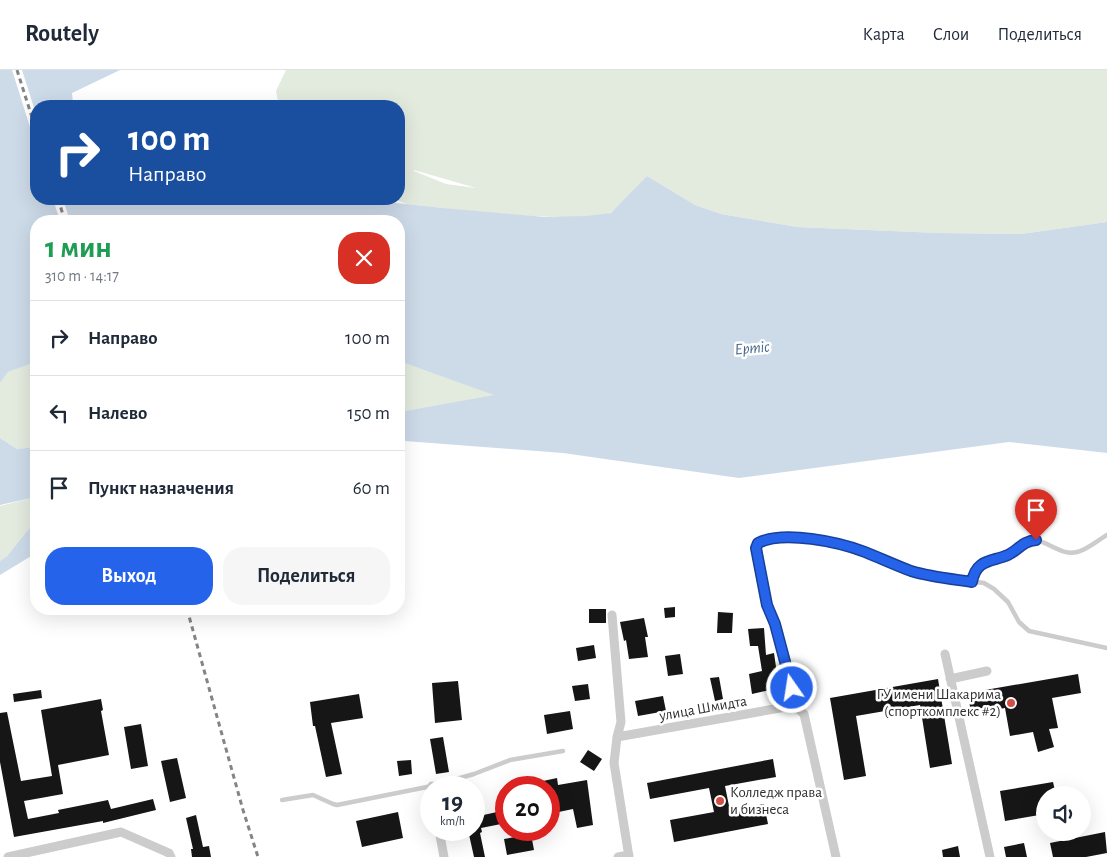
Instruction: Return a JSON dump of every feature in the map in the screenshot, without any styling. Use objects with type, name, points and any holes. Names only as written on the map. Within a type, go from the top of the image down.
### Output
[{"type":"street","points":[[612,615],[621,722],[614,763],[629,856],[618,857]]},
{"type":"street","points":[[945,654],[990,857]]},
{"type":"street","points":[[950,679],[987,671]]},
{"type":"street","name":"улица Шмидта","points":[[617,737],[791,706],[796,707]]},
{"type":"street","points":[[796,707],[804,714],[836,857]]},
{"type":"street","points":[[8,857],[121,832],[169,853],[171,857]]},
{"type":"street","points":[[441,841],[444,857]]},
{"type":"lane","points":[[972,582],[974,573],[982,564],[1008,555],[1030,540],[1036,540],[1068,553],[1077,552],[1107,535]]},
{"type":"lane","points":[[796,707],[778,632],[767,605],[756,548],[758,543],[787,536],[822,541],[864,552],[888,563],[932,576],[984,583],[994,589],[1008,602],[1019,622],[1029,631],[1107,648]]},
{"type":"lane","points":[[468,776],[502,762],[564,751]]},
{"type":"lane","points":[[282,800],[313,795],[337,805],[420,789]]},
{"type":"shaded area","points":[[286,70],[1107,70],[1107,222],[1021,234],[939,233],[797,227],[721,214],[695,205],[647,176],[617,208],[612,212],[598,216],[546,217],[513,215],[407,204],[405,203],[405,100],[278,100],[276,91]],"holes":[[[414,170],[476,188],[446,184]]]},
{"type":"shaded area","points":[[405,363],[496,395],[405,411]]},
{"type":"shaded area","points":[[30,364],[30,448],[17,449],[0,438],[0,383],[8,372]]},
{"type":"shaded area","points":[[30,498],[30,527],[7,556],[0,561],[0,506]]},
{"type":"water","name":"Ертіс","points":[[0,70],[120,70],[72,93],[73,100],[30,100],[30,205],[405,204],[545,217],[587,216],[611,213],[647,176],[695,205],[721,214],[797,227],[939,233],[1021,234],[1107,222],[1107,453],[1009,442],[739,478],[563,453],[405,441],[405,411],[494,395],[405,363],[405,215],[30,215],[30,364],[8,372],[0,383]]},
{"type":"water","points":[[0,438],[17,449],[30,448],[30,498],[0,505]]},
{"type":"water","points":[[30,527],[30,557],[0,575],[0,561],[7,556]]},
{"type":"pier","points":[[12,70],[22,70],[32,100],[30,100],[30,127]]},
{"type":"pier","points":[[55,205],[65,205],[68,215],[58,215]]},
{"type":"building","points":[[675,607],[675,617],[665,618],[664,608]]},
{"type":"building","points":[[589,609],[606,609],[606,623],[589,623]]},
{"type":"building","points":[[718,612],[733,613],[732,633],[717,633]]},
{"type":"building","points":[[644,618],[648,637],[645,637],[648,657],[629,659],[626,640],[624,641],[620,622]]},
{"type":"building","points":[[764,628],[766,655],[774,653],[779,688],[752,694],[749,674],[762,671],[758,646],[750,646],[748,629]]},
{"type":"building","points":[[594,645],[596,658],[578,661],[576,648]]},
{"type":"building","points":[[680,654],[683,674],[668,676],[665,656]]},
{"type":"building","name":"ГУ имени Шакарима (спорткомплекс #2)","points":[[1078,674],[1081,693],[1052,698],[1058,728],[1049,729],[1054,747],[1038,752],[1033,732],[1010,736],[1005,708],[971,714],[968,693]]},
{"type":"building","points":[[719,677],[723,699],[715,701],[710,678]]},
{"type":"building","points":[[938,679],[952,764],[930,768],[920,705],[856,716],[866,776],[844,780],[830,698]]},
{"type":"building","points":[[458,681],[462,720],[435,723],[432,683]]},
{"type":"building","points":[[588,684],[590,699],[575,701],[572,686]]},
{"type":"building","points":[[41,690],[42,698],[14,702],[13,694]]},
{"type":"building","points":[[359,694],[363,718],[331,723],[342,774],[326,777],[315,726],[313,726],[310,702]]},
{"type":"building","points":[[663,696],[666,711],[638,716],[635,701]]},
{"type":"building","points":[[101,699],[103,710],[101,711],[109,755],[58,765],[63,794],[24,801],[28,819],[59,813],[58,810],[108,800],[111,809],[153,799],[156,810],[103,823],[103,821],[14,837],[0,762],[0,713],[7,712],[21,781],[52,776],[41,710]]},
{"type":"building","points":[[570,711],[573,729],[547,734],[544,715]]},
{"type":"building","points":[[141,724],[148,766],[131,769],[124,727]]},
{"type":"building","points":[[443,737],[449,772],[436,774],[430,739]]},
{"type":"building","points":[[588,750],[602,759],[594,771],[580,762]]},
{"type":"building","points":[[177,758],[186,798],[170,802],[161,761]]},
{"type":"building","name":"Колледж права и бизнеса","points":[[773,759],[776,777],[725,786],[730,811],[764,804],[768,824],[674,842],[670,820],[714,812],[709,788],[650,799],[647,783]]},
{"type":"building","points":[[411,760],[412,774],[399,776],[397,761]]},
{"type":"building","points":[[587,780],[593,825],[577,828],[573,809],[560,812],[560,785]]},
{"type":"building","points":[[1053,782],[1054,786],[1036,786],[1036,816],[1005,821],[1000,791]]},
{"type":"building","points":[[398,812],[403,838],[362,847],[356,821]]},
{"type":"building","points":[[495,812],[495,825],[485,827],[485,815]]},
{"type":"building","points":[[196,815],[203,847],[209,846],[211,857],[192,857],[191,849],[193,849],[186,818]]},
{"type":"building","points":[[1105,832],[1107,853],[1086,857],[1053,857],[1050,843],[1060,841],[1091,841],[1091,835]]},
{"type":"building","points":[[470,841],[482,841],[485,857],[474,857]]},
{"type":"building","points":[[504,841],[532,841],[534,850],[507,855]]},
{"type":"building","points":[[1024,843],[1027,857],[1006,857],[1004,847]]},
{"type":"building","points":[[958,846],[960,857],[943,857],[942,850]]},
{"type":"railway","points":[[17,70],[30,111]]},
{"type":"railway","points":[[60,205],[63,215]]},
{"type":"railway","points":[[189,615],[258,857]]},
{"type":"place","name":"ГУ имени Шакарима (спорткомплекс #2)","points":[[1011,703]]},
{"type":"place","name":"Колледж права и бизнеса","points":[[720,801]]},
{"type":"route","points":[[792,688],[775,624],[767,605],[756,548],[758,543],[787,536],[822,541],[864,552],[888,563],[932,576],[972,582],[974,573],[982,564],[1008,555],[1030,540],[1036,540]]}]
